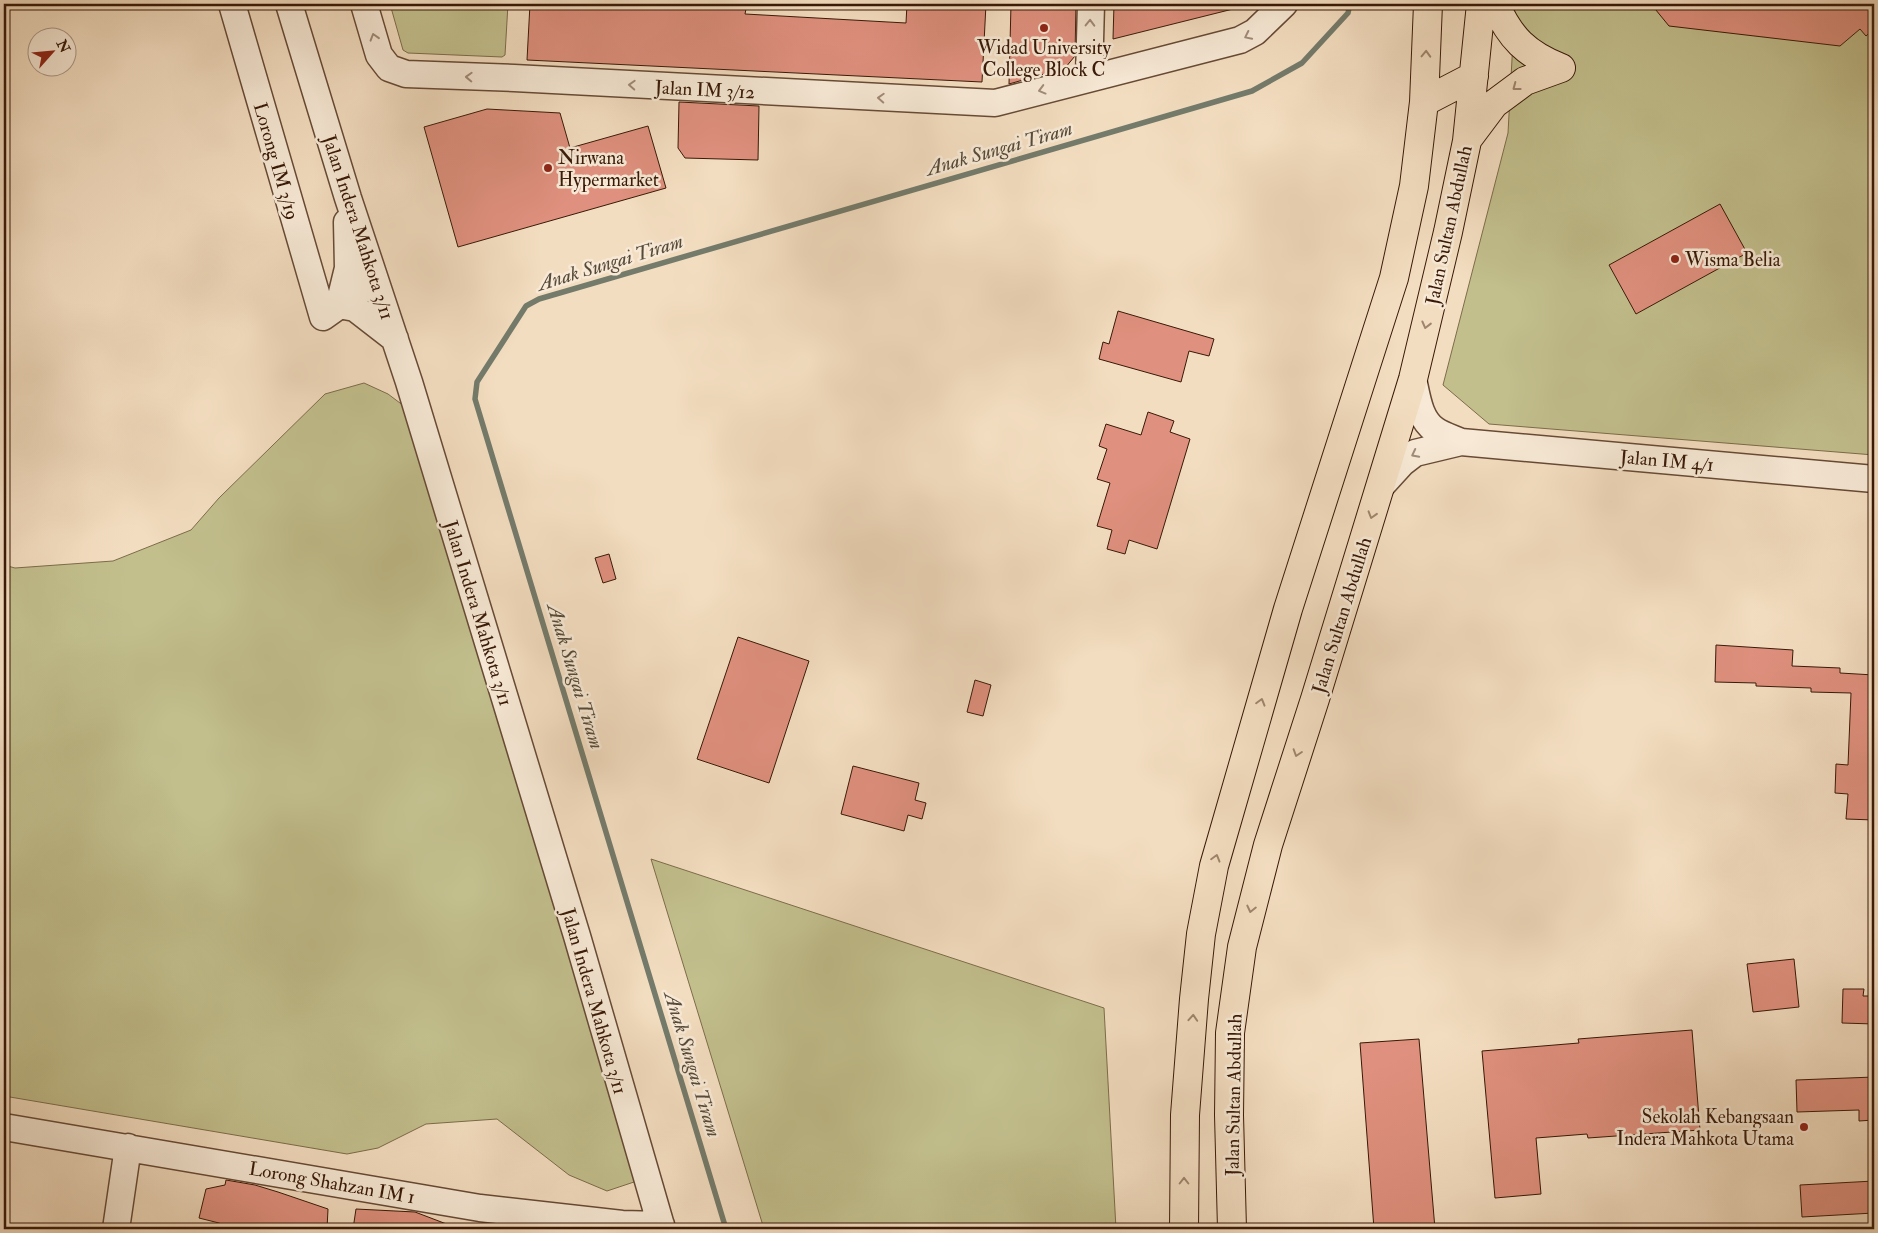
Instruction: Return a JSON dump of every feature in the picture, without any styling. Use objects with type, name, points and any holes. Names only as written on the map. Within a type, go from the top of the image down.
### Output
[{"type":"main road","points":[[1184,1229],[1186,1115],[1194,999],[1201,934],[1214,866],[1288,609],[1394,278],[1414,186],[1424,102],[1428,4]]},
{"type":"main road","name":"Jalan Sultan Abdullah","points":[[1232,1229],[1230,1033],[1242,947],[1268,845],[1413,379],[1448,232],[1467,141],[1481,4]]},
{"type":"main road","points":[[1467,141],[1494,104],[1525,81],[1561,68],[1541,60],[1526,50],[1504,21],[1495,4]]},
{"type":"main road","points":[[1424,102],[1474,76]]},
{"type":"street","name":"Lorong IM 3/19","points":[[232,4],[330,311]]},
{"type":"street","name":"Jalan Indera Mahkota 3/11","points":[[289,4],[348,198],[396,340],[577,936],[662,1227]]},
{"type":"street","points":[[299,4],[298,20],[303,53]]},
{"type":"street","name":"Jalan IM 3/12","points":[[364,4],[379,55],[390,68],[406,74],[995,103],[1089,77],[1240,40],[1255,32],[1284,4]]},
{"type":"street","points":[[1089,77],[1091,4]]},
{"type":"street","points":[[330,311],[348,268],[348,198]]},
{"type":"street","points":[[330,311],[375,280]]},
{"type":"street","points":[[330,311],[355,308],[396,340]]},
{"type":"street","name":"Jalan IM 4/1","points":[[1413,379],[1418,403],[1429,425],[1436,431],[1461,442]]},
{"type":"street","name":"Jalan IM 4/1","points":[[1381,486],[1402,462],[1415,453],[1461,442],[1874,479]]},
{"type":"street","name":"Lorong Shahzan IM 1","points":[[4,1127],[128,1147],[483,1219],[623,1227],[662,1227]]},
{"type":"street","points":[[116,1229],[128,1147]]},
{"type":"shaded area","points":[[390,4],[508,4],[505,55],[502,57],[408,53],[403,50]]},
{"type":"shaded area","name":"Wisma Belia","points":[[1515,4],[1874,4],[1874,455],[1489,424],[1443,385],[1508,133]]},
{"type":"shaded area","points":[[364,383],[388,394],[420,418],[616,1074],[634,1182],[607,1191],[569,1175],[497,1119],[426,1124],[378,1148],[347,1154],[4,1096],[4,565],[15,568],[113,561],[191,530],[219,498],[325,394]]},
{"type":"shaded area","points":[[651,859],[1104,1008],[1116,1229],[764,1229]]},
{"type":"building","points":[[530,4],[644,4],[746,9],[745,14],[906,23],[907,4],[986,4],[982,82],[527,60]]},
{"type":"building","name":"Widad University College Block C","points":[[1011,4],[1076,4],[1075,56],[1065,68],[1009,84]]},
{"type":"building","points":[[1114,4],[1232,4],[1233,9],[1113,39]]},
{"type":"building","points":[[1651,4],[1874,4],[1874,29],[1866,36],[1860,29],[1840,46],[1669,26]]},
{"type":"building","points":[[679,102],[759,106],[758,160],[685,158],[678,148]]},
{"type":"building","name":"Nirwana Hypermarket","points":[[487,109],[560,113],[570,148],[648,126],[666,188],[458,247],[424,127]]},
{"type":"building","points":[[1720,204],[1747,253],[1636,314],[1609,265]]},
{"type":"building","points":[[1118,311],[1214,339],[1209,356],[1189,351],[1181,382],[1099,359],[1103,342],[1109,344]]},
{"type":"building","points":[[1148,412],[1174,421],[1170,432],[1190,439],[1157,549],[1129,540],[1125,554],[1107,549],[1112,530],[1097,526],[1110,483],[1097,479],[1107,449],[1099,446],[1106,424],[1141,435]]},
{"type":"building","points":[[609,554],[616,579],[603,583],[595,558]]},
{"type":"building","points":[[738,637],[809,661],[769,783],[697,759]]},
{"type":"building","points":[[1716,645],[1793,650],[1792,666],[1840,668],[1840,673],[1874,675],[1874,820],[1846,819],[1848,794],[1835,793],[1836,764],[1848,765],[1851,693],[1811,692],[1811,688],[1756,686],[1756,683],[1715,682]]},
{"type":"building","points":[[975,680],[991,685],[983,716],[967,712]]},
{"type":"building","points":[[853,766],[919,783],[915,800],[926,803],[922,819],[908,815],[904,831],[841,814]]},
{"type":"building","points":[[1794,959],[1799,1007],[1753,1012],[1747,964]]},
{"type":"building","points":[[1843,989],[1864,989],[1863,996],[1874,996],[1874,1024],[1842,1023]]},
{"type":"building","points":[[1692,1030],[1700,1130],[1588,1138],[1587,1134],[1536,1138],[1541,1194],[1495,1198],[1482,1051],[1579,1043],[1578,1039]]},
{"type":"building","points":[[1419,1039],[1435,1229],[1374,1229],[1360,1043]]},
{"type":"building","points":[[1874,1077],[1874,1120],[1859,1121],[1859,1110],[1797,1112],[1796,1080]]},
{"type":"building","points":[[226,1180],[255,1185],[328,1209],[327,1229],[232,1229],[219,1223],[199,1218],[206,1189],[225,1185]]},
{"type":"building","points":[[1874,1181],[1874,1213],[1802,1217],[1800,1185]]},
{"type":"building","points":[[356,1209],[415,1212],[457,1228],[353,1229]]},
{"type":"waterway","name":"Anak Sungai Tiram","points":[[726,1229],[475,399],[477,382],[526,306],[539,299],[1252,91],[1302,63],[1348,13],[1350,4]]},
{"type":"place","name":"Widad University College Block C","points":[[1044,28]]},
{"type":"place","name":"Nirwana Hypermarket","points":[[548,168]]},
{"type":"place","name":"Wisma Belia","points":[[1675,259]]},
{"type":"place","name":"Sekolah Kebangsaan Indera Mahkota Utama","points":[[1804,1127]]}]
